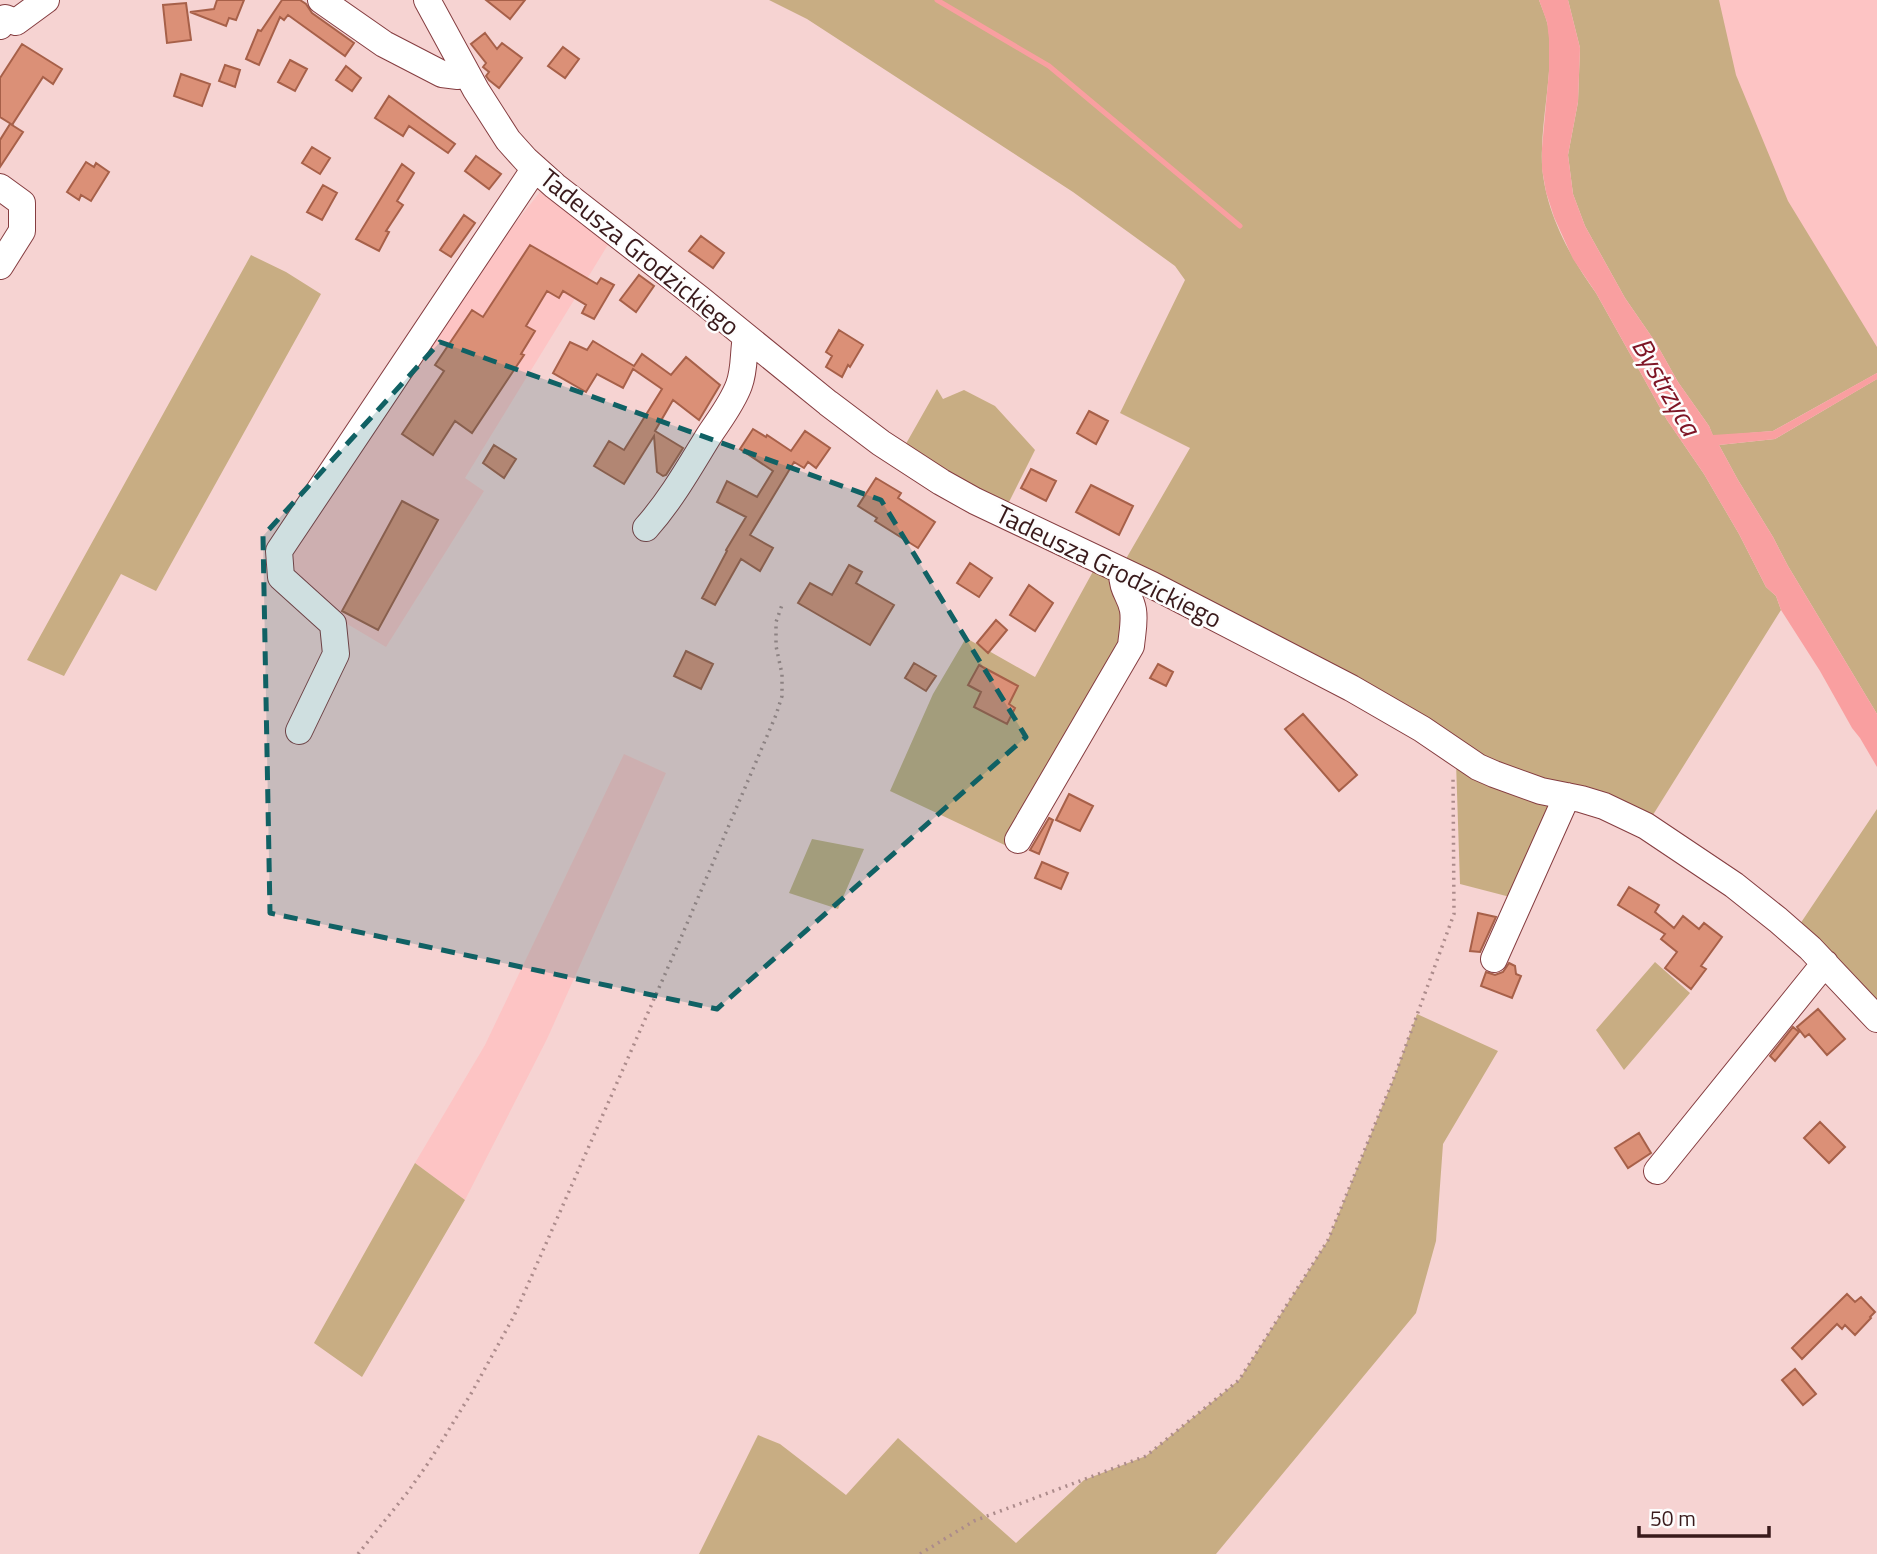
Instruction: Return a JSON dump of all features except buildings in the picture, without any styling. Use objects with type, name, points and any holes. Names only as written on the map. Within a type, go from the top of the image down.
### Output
[{"type":"street","points":[[8,15],[16,22],[46,0]]},
{"type":"street","points":[[321,0],[384,44],[430,68],[442,74],[458,76],[466,73]]},
{"type":"street","name":"Tadeusza Grodzickiego","points":[[427,0],[466,73],[508,140],[535,168],[848,418],[940,482],[1034,530],[1181,599],[1351,688],[1452,748],[1478,767],[1541,791],[1614,810],[1637,821],[1762,906],[1825,962],[1877,1019]]},
{"type":"street","points":[[299,731],[336,654],[333,624],[281,577],[279,551],[535,168]]},
{"type":"street","points":[[0,187],[22,203],[22,231],[0,266]]},
{"type":"street","points":[[646,528],[663,509],[728,407],[743,374],[743,350],[747,337]]},
{"type":"street","points":[[1018,840],[1131,646],[1133,609],[1122,585],[1122,571]]},
{"type":"street","points":[[1494,959],[1567,796]]},
{"type":"street","points":[[1657,1171],[1825,962]]},
{"type":"path","points":[[358,1554],[429,1462],[514,1316],[672,960],[776,715],[782,696],[782,674],[776,646],[776,622],[782,605]]},
{"type":"path","points":[[920,1554],[974,1521],[1146,1456],[1239,1380],[1328,1240],[1395,1075],[1454,914],[1452,748]]},
{"type":"highlighted area","points":[[440,342],[881,500],[1026,737],[717,1009],[270,913],[263,536]]},
{"type":"shaded area","points":[[769,0],[1539,0],[1550,41],[1542,168],[1557,225],[1667,420],[1704,474],[1766,587],[1776,596],[1781,610],[1646,826],[1541,791],[1123,564],[1190,448],[1120,413],[1185,280],[1175,266],[1073,192],[807,19]]},
{"type":"shaded area","points":[[1568,0],[1719,0],[1736,75],[1788,201],[1877,347],[1877,373],[1773,431],[1713,436],[1625,298],[1585,226],[1573,194],[1568,155],[1578,102],[1580,48]]},
{"type":"shaded area","points":[[1642,0],[1877,0],[1877,487],[1828,401]]},
{"type":"shaded area","points":[[540,192],[609,243],[465,478],[484,491],[386,647],[273,580],[447,309]]},
{"type":"shaded area","points":[[251,255],[286,272],[321,294],[156,591],[121,574],[64,676],[27,660]]},
{"type":"shaded area","points":[[1877,379],[1877,714],[1719,445],[1775,439]]},
{"type":"shaded area","points":[[937,389],[943,399],[964,390],[995,406],[1035,450],[1007,506],[903,449]]},
{"type":"shaded area","points":[[1096,566],[1118,577],[1129,626],[1011,848],[890,791],[933,694],[966,638],[1035,677]]},
{"type":"shaded area","points":[[624,754],[666,773],[547,1039],[465,1200],[415,1163],[485,1045]]},
{"type":"shaded area","points":[[1456,762],[1558,801],[1514,898],[1460,884]]},
{"type":"shaded area","points":[[1877,809],[1877,1028],[1794,933]]},
{"type":"shaded area","points":[[812,839],[864,849],[838,909],[789,893]]},
{"type":"shaded area","points":[[1655,962],[1690,993],[1624,1070],[1596,1030]]},
{"type":"shaded area","points":[[1417,1014],[1498,1051],[1443,1144],[1436,1241],[1416,1313],[1216,1554],[699,1554],[758,1435],[780,1444],[846,1495],[898,1438],[1016,1543],[1084,1480],[1146,1456],[1239,1380],[1328,1240]]},
{"type":"shaded area","points":[[415,1163],[465,1200],[362,1377],[314,1343]]},
{"type":"water","name":"Bystrzyca","points":[[1539,0],[1568,0],[1580,48],[1578,102],[1568,155],[1573,194],[1585,226],[1625,298],[1713,435],[1773,431],[1877,373],[1877,379],[1775,439],[1719,445],[1877,714],[1877,767],[1781,610],[1776,596],[1766,587],[1704,474],[1667,420],[1596,293],[1573,259],[1554,217],[1542,169],[1549,39],[1547,22]]},
{"type":"waterway","points":[[937,0],[1049,66],[1240,226]]}]
